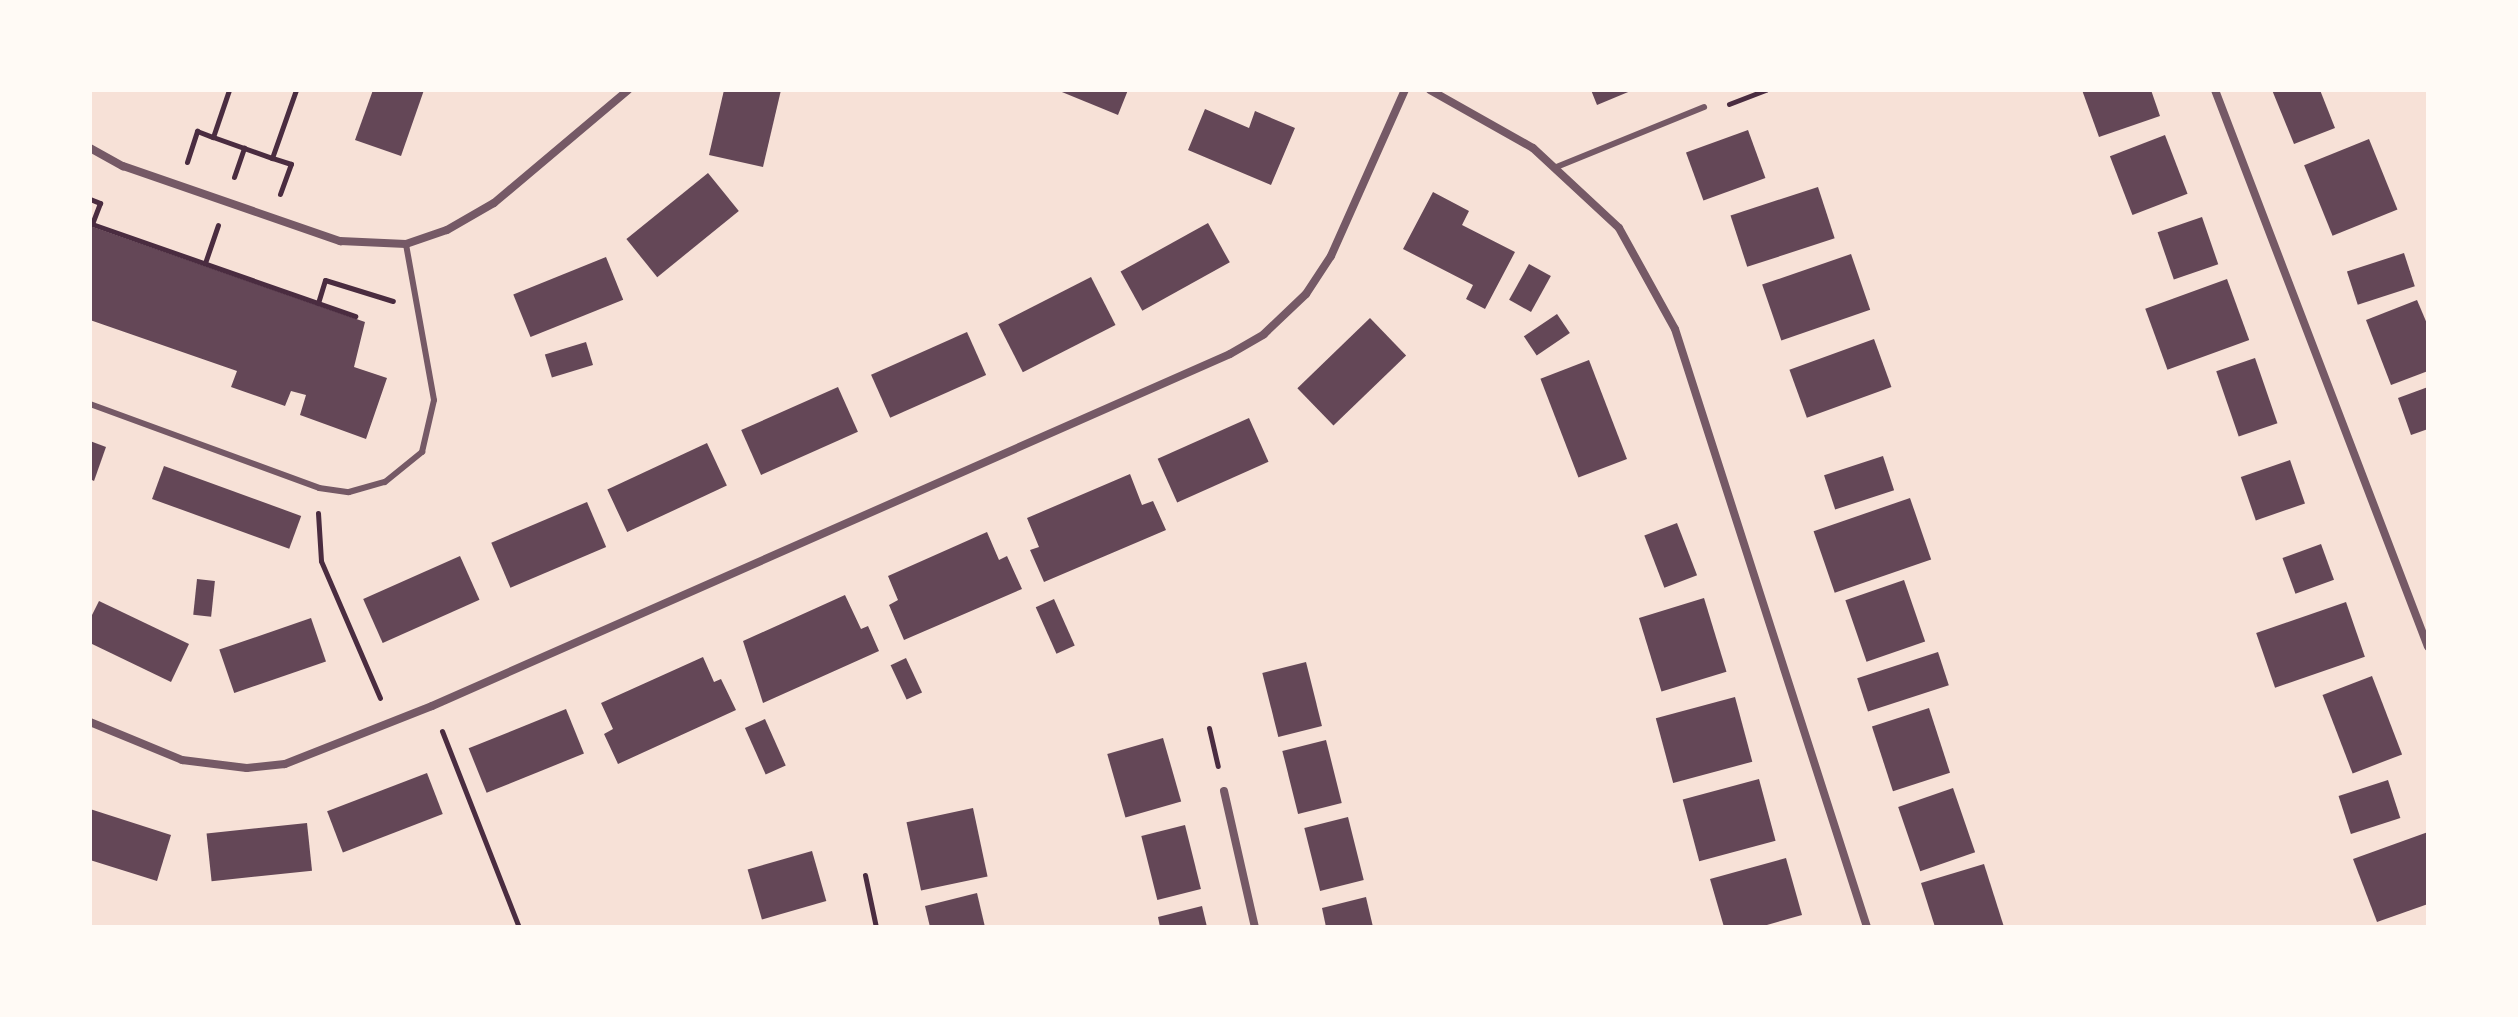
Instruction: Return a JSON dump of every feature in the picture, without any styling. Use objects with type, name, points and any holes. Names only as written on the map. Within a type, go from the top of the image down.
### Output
[{"type":"street","points":[[90,148],[340,241],[406,244],[447,230],[494,203],[628,90]]},
{"type":"street","points":[[90,722],[182,760],[247,768],[285,764],[432,706],[1230,354],[1264,334],[1306,294],[1331,256],[1405,90]]},
{"type":"street","points":[[1430,90],[1533,148],[1619,228],[1675,329],[1867,927]]},
{"type":"street","points":[[2215,90],[2428,647]]},
{"type":"street","points":[[1224,791],[1255,927]]},
{"type":"lane","points":[[1554,168],[1704,107]]},
{"type":"lane","points":[[90,404],[319,488],[349,492],[385,482],[405,471],[422,452],[434,400],[406,244]]},
{"type":"path","points":[[213,137],[229,90]]},
{"type":"path","points":[[272,158],[296,90]]},
{"type":"path","points":[[1704,107],[1723,106],[1765,90]]},
{"type":"path","points":[[180,184],[197,131],[291,164],[272,217]]},
{"type":"path","points":[[90,199],[100,203],[92,224],[355,316]]},
{"type":"path","points":[[205,263],[215,234]]},
{"type":"path","points":[[318,303],[325,280],[385,301],[418,303]]},
{"type":"path","points":[[319,488],[316,540],[321,561],[390,723]]},
{"type":"path","points":[[432,706],[519,927]]},
{"type":"path","points":[[1209,728],[1224,791]]},
{"type":"path","points":[[865,875],[876,927]]},
{"type":"building","points":[[373,90],[424,90],[401,156],[355,140]]},
{"type":"building","points":[[724,90],[781,90],[763,167],[709,155]]},
{"type":"building","points":[[1057,90],[1128,90],[1118,115]]},
{"type":"building","points":[[1591,90],[1633,90],[1597,105]]},
{"type":"building","points":[[2082,90],[2151,90],[2160,116],[2099,137]]},
{"type":"building","points":[[2272,90],[2320,90],[2335,128],[2294,144]]},
{"type":"building","points":[[1205,109],[1249,128],[1255,111],[1295,128],[1271,185],[1188,150]]},
{"type":"building","points":[[1748,130],[1765,178],[1703,200],[1686,153]]},
{"type":"building","points":[[2165,135],[2188,194],[2132,215],[2110,156]]},
{"type":"building","points":[[2369,139],[2397,209],[2333,236],[2304,165]]},
{"type":"building","points":[[708,173],[739,211],[657,277],[626,239]]},
{"type":"building","points":[[1818,187],[1835,238],[1747,267],[1731,215]]},
{"type":"building","points":[[1433,192],[1469,211],[1462,225],[1515,252],[1485,309],[1466,299],[1473,285],[1403,249]]},
{"type":"building","points":[[2202,217],[2218,264],[2174,280],[2158,232]]},
{"type":"building","points":[[1208,223],[1230,262],[1142,311],[1121,271]]},
{"type":"building","points":[[90,226],[365,322],[354,367],[387,378],[366,439],[300,415],[306,395],[291,391],[285,406],[231,387],[237,371],[90,320]]},
{"type":"building","points":[[2404,253],[2415,286],[2358,305],[2347,272]]},
{"type":"building","points":[[1851,254],[1870,310],[1781,340],[1762,285]]},
{"type":"building","points":[[606,257],[623,300],[531,337],[513,294]]},
{"type":"building","points":[[1529,264],[1551,276],[1531,312],[1509,300]]},
{"type":"building","points":[[1091,277],[1116,325],[1023,372],[998,324]]},
{"type":"building","points":[[2227,279],[2249,340],[2167,370],[2145,309]]},
{"type":"building","points":[[2417,300],[2428,326],[2428,371],[2391,385],[2366,320]]},
{"type":"building","points":[[1557,314],[1570,333],[1537,355],[1524,336]]},
{"type":"building","points":[[1370,318],[1406,355],[1333,426],[1297,388]]},
{"type":"building","points":[[967,332],[986,375],[890,418],[871,375]]},
{"type":"building","points":[[1874,339],[1891,387],[1807,418],[1789,370]]},
{"type":"building","points":[[586,342],[593,365],[552,378],[545,355]]},
{"type":"building","points":[[2255,358],[2277,423],[2239,437],[2216,371]]},
{"type":"building","points":[[1589,360],[1627,459],[1578,478],[1540,379]]},
{"type":"building","points":[[838,387],[858,432],[761,475],[741,430]]},
{"type":"building","points":[[2428,387],[2428,429],[2411,435],[2398,398]]},
{"type":"building","points":[[1249,418],[1269,462],[1177,503],[1158,459]]},
{"type":"building","points":[[90,441],[106,447],[94,481],[90,479]]},
{"type":"building","points":[[707,443],[727,486],[627,532],[607,489]]},
{"type":"building","points":[[1883,456],[1894,490],[1835,509],[1824,475]]},
{"type":"building","points":[[2290,460],[2305,503],[2256,520],[2241,477]]},
{"type":"building","points":[[164,466],[301,516],[289,549],[152,499]]},
{"type":"building","points":[[1130,474],[1142,505],[1153,501],[1166,530],[1044,582],[1030,550],[1039,547],[1027,518]]},
{"type":"building","points":[[1910,498],[1931,559],[1835,593],[1814,531]]},
{"type":"building","points":[[587,502],[606,547],[510,588],[491,543]]},
{"type":"building","points":[[1677,523],[1697,575],[1664,588],[1644,536]]},
{"type":"building","points":[[987,532],[999,560],[1007,556],[1022,589],[904,640],[889,605],[898,600],[888,576]]},
{"type":"building","points":[[2321,544],[2334,580],[2295,594],[2282,558]]},
{"type":"building","points":[[460,556],[480,600],[383,643],[363,599]]},
{"type":"building","points":[[197,579],[215,581],[211,617],[193,615]]},
{"type":"building","points":[[1904,580],[1925,641],[1867,662],[1845,600]]},
{"type":"building","points":[[845,595],[861,629],[868,626],[879,651],[763,703],[743,641]]},
{"type":"building","points":[[1704,598],[1727,672],[1661,692],[1639,618]]},
{"type":"building","points":[[1054,599],[1075,646],[1056,654],[1036,607]]},
{"type":"building","points":[[99,601],[189,644],[171,682],[90,643],[90,619]]},
{"type":"building","points":[[2346,602],[2365,657],[2275,688],[2256,633]]},
{"type":"building","points":[[311,618],[326,661],[234,693],[219,650]]},
{"type":"building","points":[[1938,652],[1949,685],[1868,712],[1857,678]]},
{"type":"building","points":[[703,657],[714,682],[721,679],[736,710],[618,764],[604,734],[613,729],[601,703]]},
{"type":"building","points":[[906,658],[922,692],[907,700],[891,665]]},
{"type":"building","points":[[1306,662],[1322,726],[1278,737],[1262,673]]},
{"type":"building","points":[[2372,676],[2402,754],[2353,773],[2323,695]]},
{"type":"building","points":[[1735,697],[1752,762],[1673,783],[1656,718]]},
{"type":"building","points":[[1929,708],[1950,773],[1893,791],[1872,727]]},
{"type":"building","points":[[566,709],[584,754],[487,793],[469,748]]},
{"type":"building","points":[[765,719],[786,766],[766,775],[745,728]]},
{"type":"building","points":[[1163,738],[1181,801],[1125,817],[1107,754]]},
{"type":"building","points":[[1326,740],[1342,803],[1298,814],[1282,751]]},
{"type":"building","points":[[427,773],[443,814],[343,852],[327,811]]},
{"type":"building","points":[[1759,779],[1776,841],[1699,861],[1683,799]]},
{"type":"building","points":[[2388,780],[2400,818],[2351,834],[2339,796]]},
{"type":"building","points":[[1953,788],[1975,852],[1920,871],[1898,807]]},
{"type":"building","points":[[973,808],[988,876],[921,891],[906,822]]},
{"type":"building","points":[[90,809],[171,835],[157,881],[90,860]]},
{"type":"building","points":[[1348,817],[1364,880],[1320,891],[1304,828]]},
{"type":"building","points":[[307,823],[312,871],[212,881],[207,834]]},
{"type":"building","points":[[1185,825],[1201,889],[1157,900],[1141,836]]},
{"type":"building","points":[[2428,832],[2428,904],[2377,922],[2353,859]]},
{"type":"building","points":[[812,851],[826,901],[762,919],[748,869]]},
{"type":"building","points":[[1786,858],[1802,915],[1760,927],[1724,927],[1710,879]]},
{"type":"building","points":[[1984,864],[2004,927],[1935,927],[1921,883]]},
{"type":"building","points":[[977,893],[985,927],[930,927],[925,906]]},
{"type":"building","points":[[1366,897],[1373,927],[1326,927],[1322,908]]},
{"type":"building","points":[[1202,906],[1207,927],[1160,927],[1158,917]]}]
